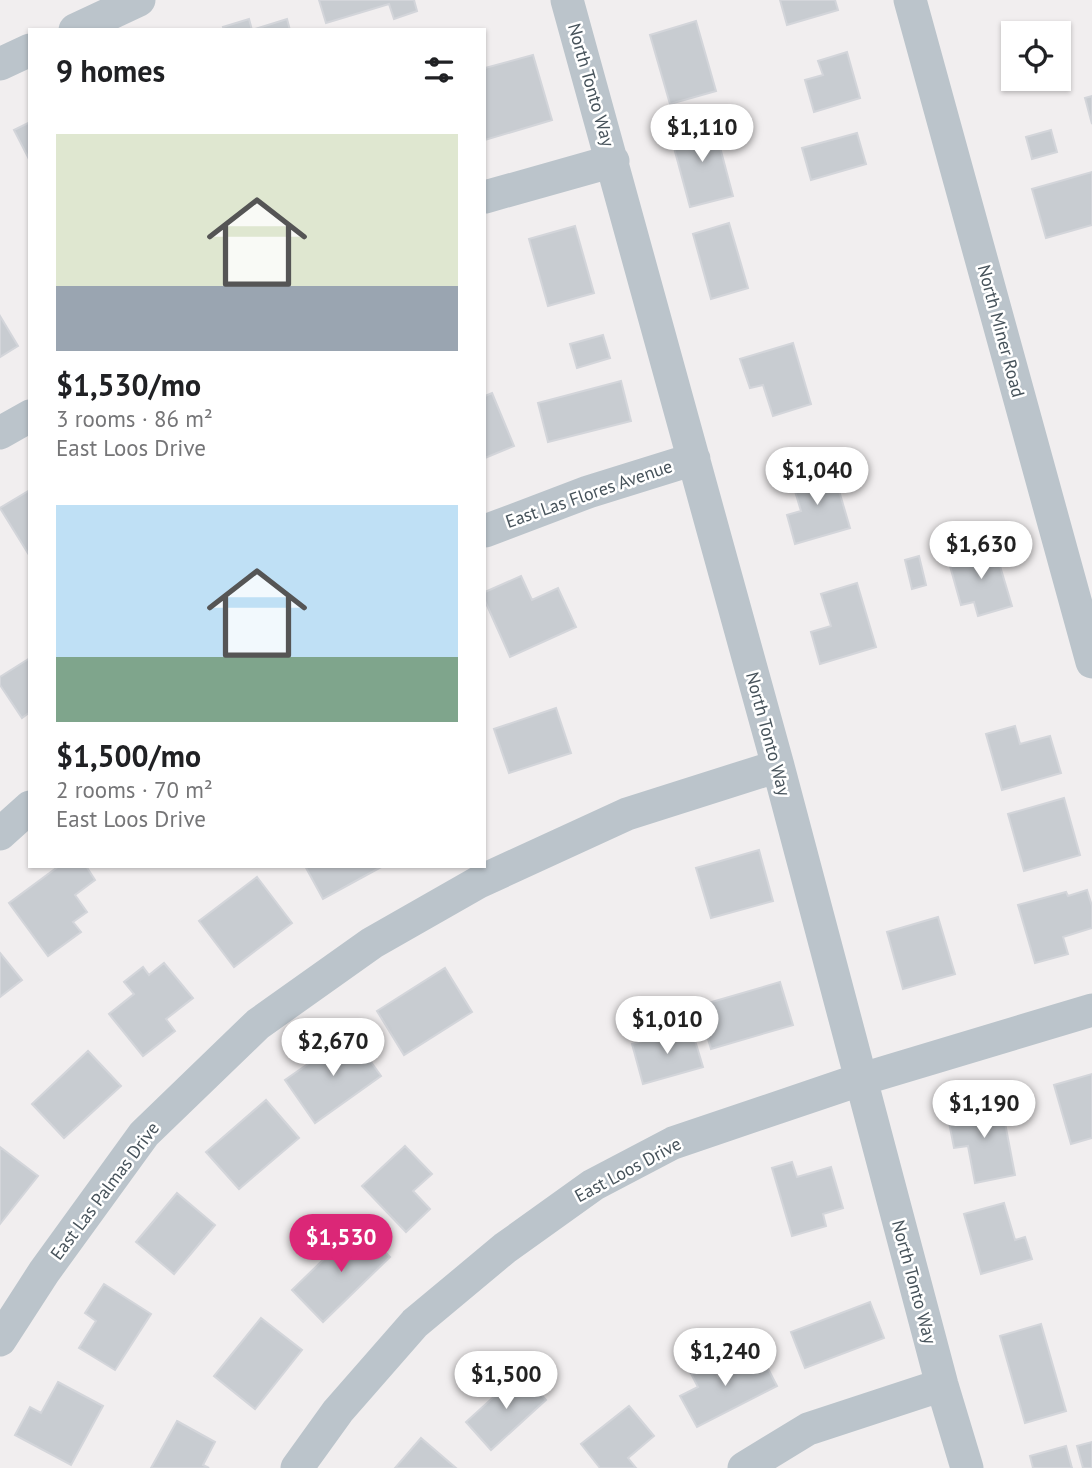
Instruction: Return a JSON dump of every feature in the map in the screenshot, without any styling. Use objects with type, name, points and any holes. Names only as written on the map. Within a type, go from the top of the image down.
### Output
[{"type":"street","points":[[79,28],[139,0]]},
{"type":"street","name":"North Tonto Way","points":[[567,0],[613,160],[778,766],[859,1080],[967,1468]]},
{"type":"street","name":"North Miner Road","points":[[910,0],[1085,611],[1092,662]]},
{"type":"street","points":[[0,64],[28,51]]},
{"type":"street","points":[[486,197],[613,160]]},
{"type":"street","points":[[0,433],[28,417]]},
{"type":"street","name":"East Las Flores Avenue","points":[[486,531],[588,492],[694,458]]},
{"type":"street","name":"East Las Palmas Drive","points":[[0,1340],[44,1272],[144,1134],[258,1024],[372,943],[479,882],[628,814],[778,766]]},
{"type":"street","points":[[0,834],[28,809]]},
{"type":"street","name":"East Loos Drive","points":[[297,1468],[338,1411],[415,1323],[505,1248],[593,1185],[673,1143],[859,1080],[1092,1010]]},
{"type":"street","points":[[744,1468],[808,1429],[942,1385]]},
{"type":"building","points":[[319,0],[414,0],[417,11],[394,19],[389,4],[326,23]]},
{"type":"building","points":[[780,0],[835,0],[838,10],[787,25]]},
{"type":"building","points":[[249,19],[251,28],[223,28]]},
{"type":"building","points":[[287,19],[289,28],[258,28]]},
{"type":"building","points":[[696,21],[716,91],[670,104],[650,35]]},
{"type":"building","points":[[847,52],[860,98],[814,112],[805,80],[823,75],[818,61]]},
{"type":"building","points":[[533,55],[552,120],[486,140],[486,68]]},
{"type":"building","points":[[1092,96],[1092,124],[1085,98]]},
{"type":"building","points":[[713,121],[733,196],[690,207],[670,133]]},
{"type":"building","points":[[28,123],[28,157],[14,130]]},
{"type":"building","points":[[1051,130],[1057,152],[1032,159],[1026,137]]},
{"type":"building","points":[[857,133],[866,164],[811,180],[802,148]]},
{"type":"building","points":[[1092,172],[1092,225],[1046,238],[1032,189]]},
{"type":"building","points":[[729,223],[748,288],[711,299],[693,234]]},
{"type":"building","points":[[575,226],[594,293],[548,306],[529,239]]},
{"type":"building","points":[[0,316],[18,346],[0,357]]},
{"type":"building","points":[[603,335],[610,358],[577,368],[570,344]]},
{"type":"building","points":[[793,343],[811,404],[773,416],[763,385],[750,388],[740,359]]},
{"type":"building","points":[[621,381],[631,421],[548,442],[538,403]]},
{"type":"building","points":[[492,393],[514,446],[486,458],[486,396]]},
{"type":"building","points":[[832,467],[850,528],[795,544],[787,515],[801,511],[791,478]]},
{"type":"building","points":[[28,491],[28,553],[0,508]]},
{"type":"building","points":[[994,546],[1012,606],[978,616],[974,602],[961,605],[948,559]]},
{"type":"building","points":[[919,556],[926,585],[912,589],[905,560]]},
{"type":"building","points":[[521,576],[532,600],[558,588],[576,627],[510,657],[486,603],[486,592]]},
{"type":"building","points":[[857,583],[876,647],[820,664],[811,632],[831,626],[821,594]]},
{"type":"building","points":[[28,659],[28,714],[22,718],[0,685],[0,677]]},
{"type":"building","points":[[556,708],[571,753],[509,773],[494,729]]},
{"type":"building","points":[[1015,726],[1020,744],[1050,736],[1061,773],[1002,790],[986,734]]},
{"type":"building","points":[[1064,798],[1080,855],[1024,871],[1008,814]]},
{"type":"building","points":[[759,850],[773,901],[711,918],[696,868]]},
{"type":"building","points":[[56,868],[87,868],[95,880],[75,895],[87,912],[73,922],[81,932],[48,956],[9,903]]},
{"type":"building","points":[[306,868],[379,868],[323,899]]},
{"type":"building","points":[[257,877],[292,923],[234,967],[199,921]]},
{"type":"building","points":[[1087,890],[1092,906],[1092,928],[1063,937],[1068,954],[1035,963],[1018,905],[1066,892],[1068,896]]},
{"type":"building","points":[[938,917],[955,974],[903,989],[887,932]]},
{"type":"building","points":[[0,953],[22,980],[0,997]]},
{"type":"building","points":[[164,963],[193,998],[166,1019],[175,1031],[143,1056],[109,1014],[134,994],[124,982],[143,967],[149,975]]},
{"type":"building","points":[[445,968],[472,1012],[404,1055],[377,1011]]},
{"type":"building","points":[[780,982],[793,1025],[711,1049],[698,1006]]},
{"type":"building","points":[[691,1027],[703,1067],[643,1084],[632,1044]]},
{"type":"building","points":[[351,1034],[381,1076],[315,1123],[285,1080]]},
{"type":"building","points":[[88,1051],[121,1086],[64,1138],[32,1104]]},
{"type":"building","points":[[1092,1074],[1092,1138],[1071,1144],[1054,1085]]},
{"type":"building","points":[[266,1100],[299,1138],[239,1189],[206,1152]]},
{"type":"building","points":[[1001,1102],[1015,1175],[975,1183],[968,1146],[954,1148],[947,1112]]},
{"type":"building","points":[[405,1146],[432,1174],[413,1191],[430,1209],[406,1232],[362,1186]]},
{"type":"building","points":[[0,1147],[38,1176],[0,1224]]},
{"type":"building","points":[[792,1162],[797,1177],[831,1167],[843,1208],[823,1214],[826,1226],[792,1236],[772,1168]]},
{"type":"building","points":[[177,1193],[215,1225],[174,1274],[136,1242]]},
{"type":"building","points":[[1004,1203],[1015,1240],[1025,1237],[1032,1259],[981,1274],[964,1214]]},
{"type":"building","points":[[359,1225],[390,1257],[323,1322],[292,1290]]},
{"type":"building","points":[[104,1284],[151,1314],[115,1370],[79,1348],[96,1321],[85,1313]]},
{"type":"building","points":[[870,1302],[884,1338],[805,1368],[791,1332]]},
{"type":"building","points":[[261,1318],[302,1350],[255,1409],[214,1376]]},
{"type":"building","points":[[1041,1324],[1066,1411],[1025,1423],[1000,1336]]},
{"type":"building","points":[[761,1355],[777,1386],[697,1427],[680,1396],[698,1387],[687,1366],[707,1356],[718,1377]]},
{"type":"building","points":[[521,1372],[546,1400],[491,1450],[466,1422]]},
{"type":"building","points":[[58,1382],[103,1406],[71,1465],[15,1435],[30,1407],[41,1413]]},
{"type":"building","points":[[629,1406],[654,1436],[628,1458],[636,1468],[600,1468],[581,1444]]},
{"type":"building","points":[[177,1421],[215,1442],[203,1465],[209,1468],[151,1468]]},
{"type":"building","points":[[421,1438],[456,1468],[395,1468]]},
{"type":"building","points":[[1092,1442],[1092,1468],[1083,1468],[1077,1446]]},
{"type":"building","points":[[1066,1446],[1072,1468],[1033,1468],[1030,1456]]}]
